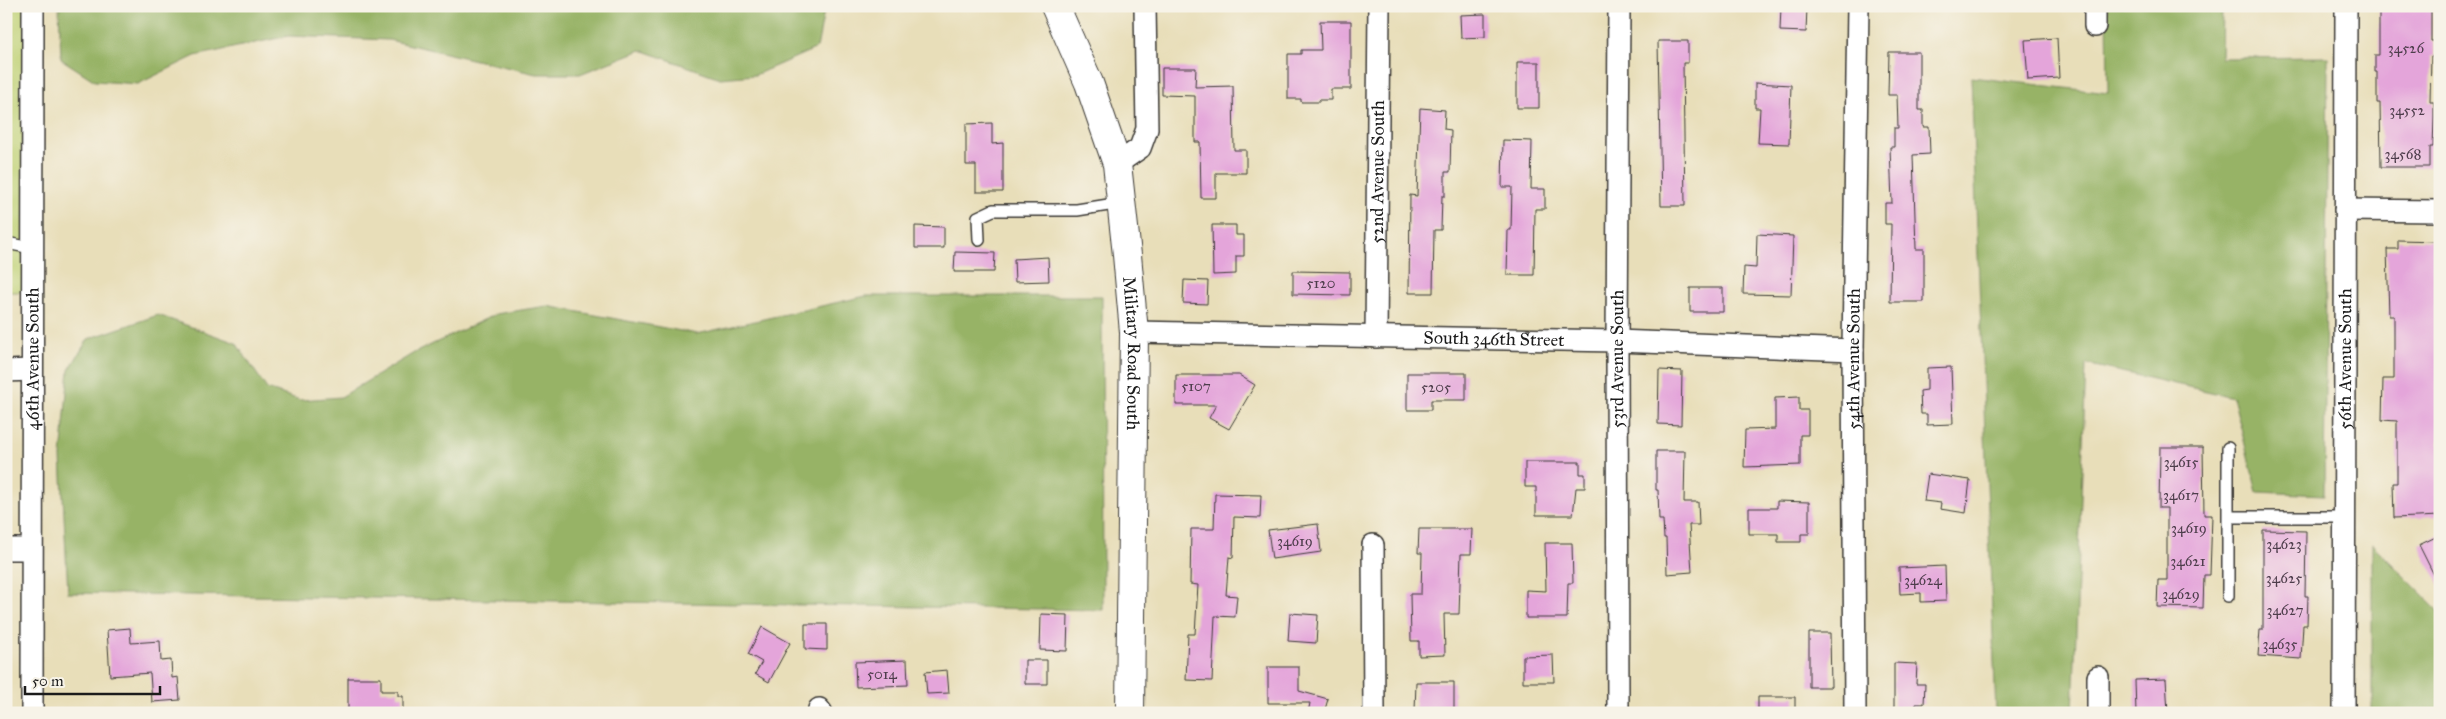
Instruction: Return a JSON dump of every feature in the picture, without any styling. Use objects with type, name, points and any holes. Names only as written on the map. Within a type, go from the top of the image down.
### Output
[{"type":"main road","name":"Military Road South","points":[[1055,6],[1089,84],[1117,164],[1134,332],[1130,713]]},
{"type":"street","name":"46th Avenue South","points":[[32,713],[33,6]]},
{"type":"street","points":[[1117,164],[1140,148],[1147,129],[1145,6]]},
{"type":"street","name":"52nd Avenue South","points":[[1376,337],[1379,6]]},
{"type":"street","name":"53rd Avenue South","points":[[1618,713],[1617,341],[1619,6]]},
{"type":"street","name":"54th Avenue South","points":[[1856,713],[1853,350],[1858,6]]},
{"type":"street","name":"56th Avenue South","points":[[2344,713],[2346,6]]},
{"type":"street","points":[[2345,210],[2440,211]]},
{"type":"street","name":"South 346th Street","points":[[1134,332],[1617,341],[1853,350]]},
{"type":"street","points":[[6,370],[31,370]]},
{"type":"street","points":[[1373,545],[1374,713]]},
{"type":"street","points":[[6,549],[31,549]]},
{"type":"street","points":[[2098,677],[2098,713]]},
{"type":"lane","points":[[979,240],[978,217],[993,210],[1077,210],[1121,202]]},
{"type":"lane","points":[[6,243],[32,248]]},
{"type":"lane","points":[[2228,448],[2228,596]]},
{"type":"lane","points":[[2228,517],[2344,518]]},
{"type":"green space","points":[[6,6],[33,6],[32,292],[6,292]]},
{"type":"green space","points":[[59,6],[825,6],[817,48],[755,75],[720,78],[641,50],[580,74],[536,74],[389,40],[288,36],[195,56],[138,84],[95,81],[61,59]]},
{"type":"green space","points":[[2107,6],[2222,6],[2221,58],[2328,57],[2324,495],[2257,492],[2233,397],[2086,364],[2073,713],[1996,713],[1971,77],[2108,93]]},
{"type":"green space","points":[[866,296],[1102,296],[1103,610],[68,593],[61,457],[69,370],[88,339],[158,315],[236,343],[267,389],[300,400],[341,397],[414,353],[496,314],[547,306],[697,334]]},
{"type":"green space","points":[[2372,544],[2440,612],[2440,713],[2372,713]]},
{"type":"building","points":[[1781,6],[1807,7],[1806,32],[1780,31]]},
{"type":"building","points":[[2379,6],[2431,6],[2431,41],[2434,41],[2434,56],[2431,56],[2430,102],[2434,102],[2434,118],[2433,147],[2430,147],[2430,167],[2381,167],[2380,103],[2377,103],[2377,72],[2375,72],[2375,55],[2379,55]]},
{"type":"building","points":[[1485,14],[1485,37],[1461,38],[1460,15]]},
{"type":"building","points":[[1320,21],[1351,21],[1351,89],[1331,89],[1331,100],[1319,100],[1319,102],[1301,102],[1301,99],[1288,99],[1288,54],[1301,54],[1301,50],[1321,50]]},
{"type":"building","points":[[2057,38],[2059,78],[2028,80],[2025,40]]},
{"type":"building","points":[[1658,41],[1688,41],[1688,63],[1683,63],[1685,206],[1661,206]]},
{"type":"building","points":[[1889,52],[1919,52],[1919,110],[1923,110],[1923,127],[1929,127],[1930,154],[1913,155],[1916,249],[1924,249],[1924,302],[1890,302],[1891,224],[1885,224],[1885,203],[1892,203],[1890,147],[1894,147],[1894,128],[1898,128],[1897,95],[1888,95]]},
{"type":"building","points":[[1517,62],[1539,62],[1539,108],[1517,108]]},
{"type":"building","points":[[1162,68],[1196,68],[1195,87],[1233,86],[1234,150],[1246,150],[1246,173],[1216,173],[1216,198],[1201,198],[1200,142],[1195,142],[1195,96],[1162,95]]},
{"type":"building","points":[[1755,83],[1791,85],[1789,144],[1758,143],[1760,108],[1755,108]]},
{"type":"building","points":[[1420,108],[1445,110],[1444,129],[1451,130],[1450,172],[1445,172],[1445,196],[1442,196],[1441,230],[1434,230],[1433,293],[1409,293],[1410,195],[1417,196]]},
{"type":"building","points":[[992,123],[992,144],[1003,143],[1003,192],[976,192],[976,165],[966,165],[966,124]]},
{"type":"building","points":[[1503,140],[1532,141],[1531,189],[1545,189],[1545,209],[1535,209],[1534,275],[1507,275],[1508,230],[1511,230],[1512,187],[1502,187]]},
{"type":"building","points":[[1212,225],[1236,225],[1236,235],[1244,235],[1244,256],[1236,256],[1236,274],[1213,275]]},
{"type":"building","points":[[915,226],[944,227],[944,248],[915,248]]},
{"type":"building","points":[[1757,234],[1793,236],[1791,295],[1743,294],[1744,267],[1756,268]]},
{"type":"building","points":[[2398,240],[2438,241],[2437,344],[2440,344],[2440,516],[2394,518],[2393,483],[2397,483],[2397,421],[2382,420],[2383,379],[2394,379],[2394,316],[2389,316],[2387,249],[2398,249]]},
{"type":"building","points":[[955,252],[995,253],[994,272],[954,272]]},
{"type":"building","points":[[1048,257],[1049,281],[1015,282],[1014,259]]},
{"type":"building","points":[[1293,271],[1350,272],[1350,295],[1293,294]]},
{"type":"building","points":[[1184,280],[1208,281],[1207,304],[1183,303]]},
{"type":"building","points":[[1690,288],[1723,288],[1723,312],[1690,312]]},
{"type":"building","points":[[1951,367],[1953,424],[1927,425],[1927,414],[1921,414],[1920,391],[1927,390],[1927,368]]},
{"type":"building","points":[[1659,370],[1682,371],[1681,425],[1658,424]]},
{"type":"building","points":[[1407,373],[1466,373],[1466,400],[1431,400],[1431,410],[1407,410]]},
{"type":"building","points":[[1176,375],[1239,375],[1255,385],[1229,429],[1209,418],[1216,405],[1176,405]]},
{"type":"building","points":[[1799,397],[1799,410],[1808,410],[1808,435],[1800,435],[1800,465],[1744,467],[1745,430],[1775,429],[1775,398]]},
{"type":"building","points":[[2160,447],[2203,447],[2204,515],[2212,515],[2210,575],[2204,575],[2203,608],[2157,607],[2158,580],[2167,580],[2167,508],[2159,508]]},
{"type":"building","points":[[1656,451],[1685,451],[1684,502],[1698,502],[1699,525],[1689,525],[1692,572],[1667,574],[1666,538],[1664,538],[1663,520],[1659,520],[1658,490],[1656,490]]},
{"type":"building","points":[[1525,462],[1580,462],[1580,474],[1585,474],[1585,488],[1576,488],[1573,515],[1536,515],[1536,487],[1525,487]]},
{"type":"building","points":[[1928,474],[1970,480],[1966,513],[1940,509],[1941,503],[1924,501]]},
{"type":"building","points":[[1215,494],[1261,495],[1260,518],[1234,517],[1233,558],[1229,557],[1226,595],[1237,596],[1235,617],[1215,616],[1212,681],[1186,680],[1188,634],[1195,634],[1198,585],[1190,584],[1191,529],[1214,529]]},
{"type":"building","points":[[1777,501],[1809,502],[1809,534],[1801,534],[1801,542],[1778,542],[1778,534],[1749,534],[1749,508],[1777,508]]},
{"type":"building","points":[[1318,524],[1321,552],[1272,559],[1268,530]]},
{"type":"building","points":[[1419,529],[1472,529],[1471,554],[1461,554],[1459,614],[1444,614],[1445,655],[1419,656],[1419,641],[1411,641],[1410,594],[1421,594],[1422,553],[1418,553]]},
{"type":"building","points":[[2263,530],[2306,531],[2305,596],[2308,596],[2307,625],[2303,625],[2301,659],[2258,656],[2260,630],[2263,630]]},
{"type":"building","points":[[2440,535],[2440,587],[2419,545]]},
{"type":"building","points":[[1545,543],[1572,543],[1573,583],[1568,583],[1567,618],[1526,618],[1526,590],[1546,591]]},
{"type":"building","points":[[1945,566],[1946,601],[1921,602],[1921,593],[1900,594],[1899,568]]},
{"type":"building","points":[[1290,613],[1318,615],[1316,643],[1288,641]]},
{"type":"building","points":[[1041,614],[1068,615],[1067,651],[1040,650]]},
{"type":"building","points":[[805,624],[827,624],[827,650],[805,649]]},
{"type":"building","points":[[762,627],[790,643],[769,682],[755,674],[762,662],[748,654]]},
{"type":"building","points":[[130,628],[131,643],[160,641],[161,661],[171,660],[172,678],[178,677],[180,700],[152,702],[150,673],[110,676],[107,630]]},
{"type":"building","points":[[1809,633],[1830,633],[1831,687],[1809,687]]},
{"type":"building","points":[[1553,655],[1554,682],[1523,682],[1523,656]]},
{"type":"building","points":[[907,660],[908,685],[856,687],[855,662]]},
{"type":"building","points":[[1025,660],[1047,660],[1047,684],[1025,684]]},
{"type":"building","points":[[1894,663],[1917,664],[1916,684],[1925,684],[1924,704],[1916,704],[1916,713],[1894,713]]},
{"type":"building","points":[[1268,667],[1299,667],[1299,691],[1328,699],[1324,713],[1308,713],[1310,703],[1268,703]]},
{"type":"building","points":[[947,670],[949,693],[927,694],[925,672]]},
{"type":"building","points":[[348,678],[381,678],[381,691],[398,691],[398,696],[403,696],[403,713],[348,713]]},
{"type":"building","points":[[2166,679],[2168,713],[2136,713],[2135,680]]},
{"type":"building","points":[[1416,682],[1454,682],[1454,711],[1415,711]]},
{"type":"building","points":[[1758,697],[1795,697],[1795,713],[1758,713]]}]
